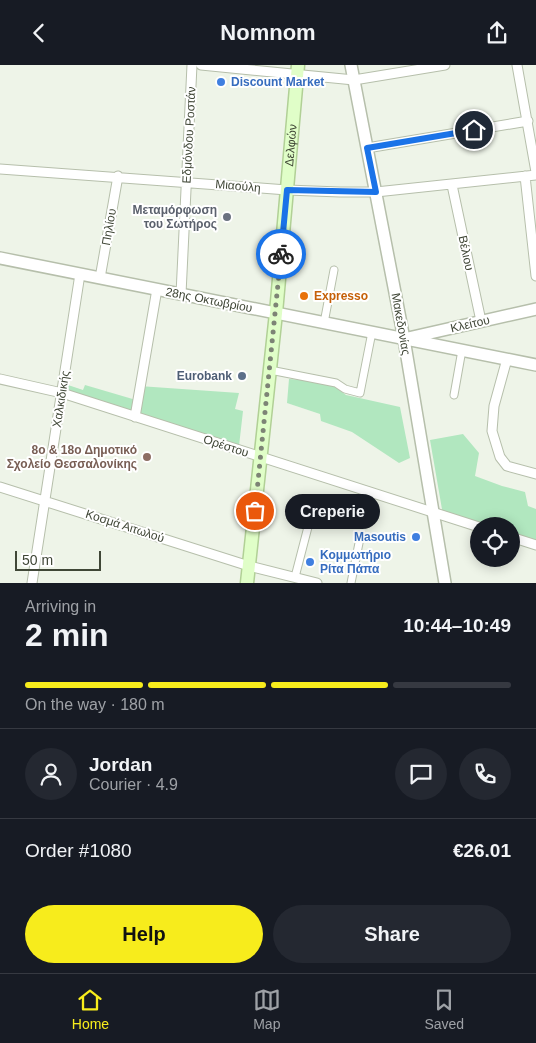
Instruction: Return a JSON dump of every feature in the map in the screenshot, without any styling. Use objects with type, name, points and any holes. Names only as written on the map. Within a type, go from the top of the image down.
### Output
[{"type":"main road","name":"Δελφών","points":[[247,583],[276,313],[297,69]]},
{"type":"street","name":"Εδμόνδου Ροστάν","points":[[181,294],[192,65]]},
{"type":"street","points":[[201,65],[297,69],[354,80],[445,65]]},
{"type":"street","name":"Μακεδονίας","points":[[351,65],[404,339],[445,583]]},
{"type":"street","points":[[517,65],[536,173]]},
{"type":"street","points":[[367,148],[528,121]]},
{"type":"street","name":"Μιαούλη","points":[[0,169],[118,176],[287,190],[376,192],[452,185],[536,173]]},
{"type":"street","name":"Πηλίου","points":[[100,278],[118,176]]},
{"type":"street","points":[[525,176],[536,276]]},
{"type":"street","name":"Βέλιου","points":[[452,185],[481,321]]},
{"type":"street","name":"28ης Οκτωβρίου","points":[[0,258],[536,365]]},
{"type":"street","points":[[324,323],[334,270]]},
{"type":"street","name":"Χαλκιδικής","points":[[32,583],[80,274]]},
{"type":"street","points":[[135,417],[157,289]]},
{"type":"street","name":"Κλείτου","points":[[404,339],[536,309]]},
{"type":"street","points":[[270,370],[336,383],[345,389],[360,393],[372,332]]},
{"type":"street","points":[[454,395],[462,350]]},
{"type":"street","points":[[507,359],[494,406],[492,431],[500,457],[507,466],[536,473]]},
{"type":"street","name":"Ορέστου","points":[[0,379],[62,393],[470,524]]},
{"type":"street","name":"Κοσμά Αιτωλού","points":[[0,487],[249,566],[317,583]]},
{"type":"street","points":[[295,577],[308,527]]},
{"type":"street","points":[[351,583],[360,538]]},
{"type":"street","points":[[520,540],[536,545]]},
{"type":"green space","points":[[289,379],[316,381],[334,386],[346,395],[400,407],[410,458],[399,463],[352,432],[321,421],[320,414],[287,403]]},
{"type":"green space","points":[[65,384],[83,390],[85,385],[136,400],[139,386],[239,393],[235,409],[243,411],[239,446],[63,390]]},
{"type":"green space","points":[[463,434],[479,453],[475,476],[525,492],[528,506],[536,509],[536,543],[520,538],[520,517],[470,517],[470,523],[443,515],[430,440]]},
{"type":"way so far","points":[[255,511],[281,254]]},
{"type":"place","name":"Discount Market","points":[[221,82]]},
{"type":"place","name":"Μεταμόρφωση του Σωτήρος","points":[[227,217]]},
{"type":"place","name":"Expresso","points":[[304,296]]},
{"type":"place","name":"Eurobank","points":[[242,376]]},
{"type":"place","name":"8ο & 18ο Δημοτικό Σχολείο Θεσσαλονίκης","points":[[147,457]]},
{"type":"place","name":"Creperie","points":[[255,511]]},
{"type":"place","name":"Masoutis","points":[[416,537]]},
{"type":"place","name":"Κομμωτήριο Ρίτα Πάπα","points":[[310,562]]},
{"type":"route","points":[[281,254],[287,190],[376,192],[367,148],[474,130]]}]
